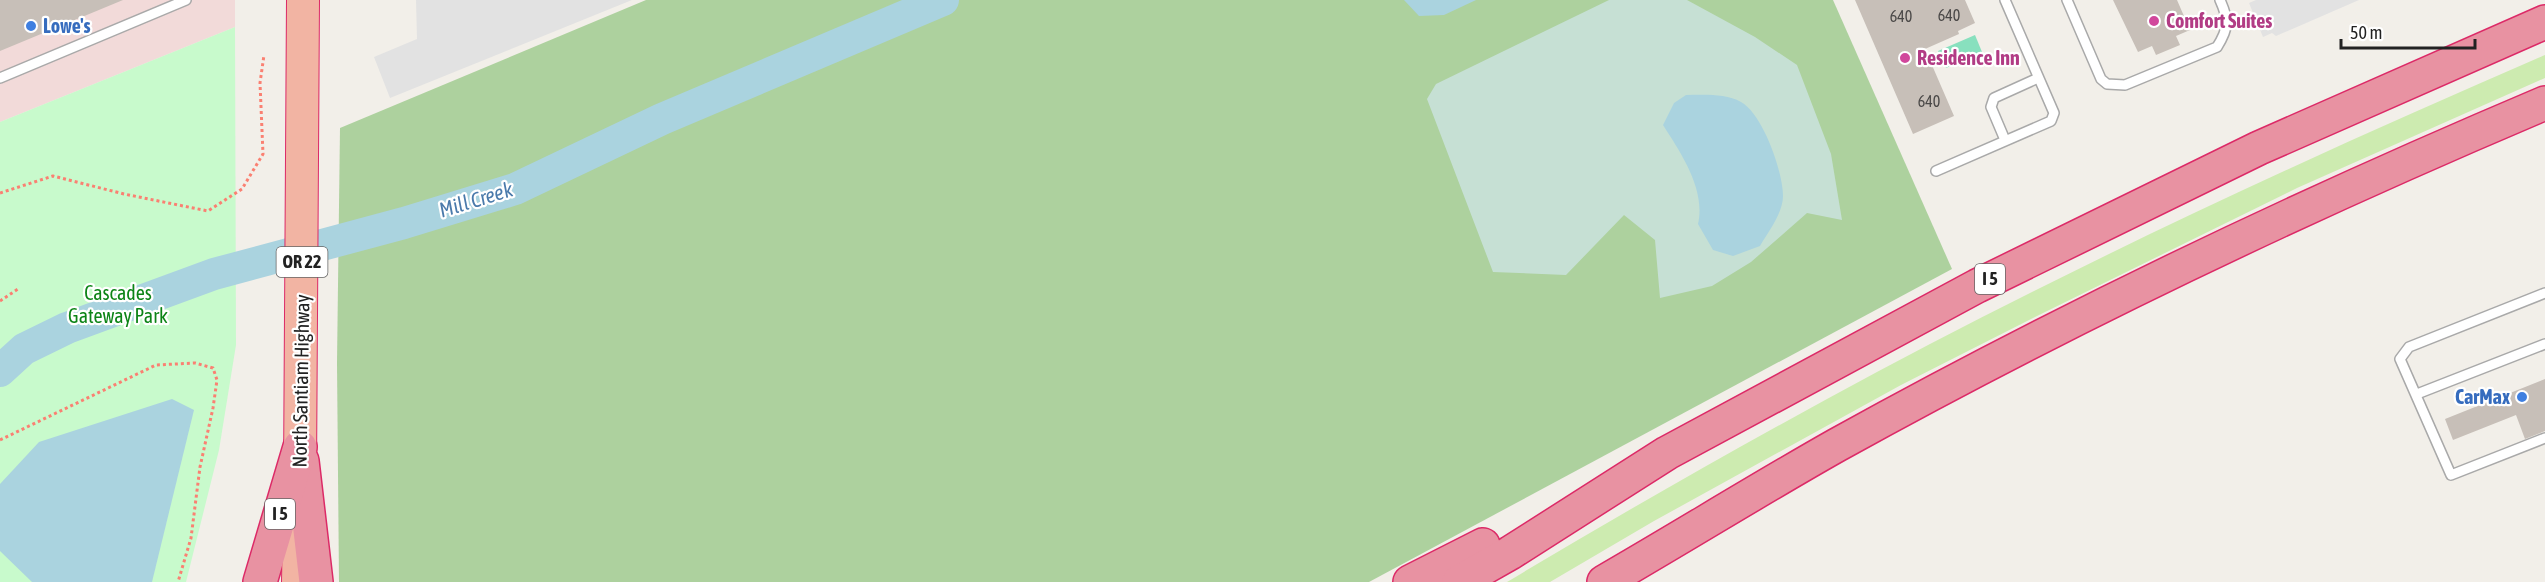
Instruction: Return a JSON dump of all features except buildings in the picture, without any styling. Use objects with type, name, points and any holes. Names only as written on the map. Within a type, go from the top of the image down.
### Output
[{"type":"highway","name":"North Santiam Highway","points":[[298,582],[303,0]]},
{"type":"highway","name":"I 5","points":[[1459,582],[1667,453],[1977,286],[2302,128],[2545,22]]},
{"type":"highway","points":[[1604,582],[1836,446],[2049,334],[2428,152],[2545,103]]},
{"type":"highway","name":"I 5","points":[[260,582],[300,447]]},
{"type":"highway","points":[[300,447],[316,582]]},
{"type":"highway","points":[[1410,582],[1667,453]]},
{"type":"lane","points":[[0,78],[186,0]]},
{"type":"lane","points":[[1936,171],[2051,121],[2054,113],[2005,0]]},
{"type":"lane","points":[[2067,0],[2101,79],[2107,84],[2125,85],[2217,47],[2224,37],[2228,18],[2220,0]]},
{"type":"lane","points":[[2005,140],[1991,107],[1995,98],[2038,78]]},
{"type":"lane","points":[[2545,293],[2409,347],[2400,359],[2418,394],[2451,475],[2545,438]]},
{"type":"lane","points":[[2418,394],[2545,344]]},
{"type":"path","points":[[0,193],[52,176],[124,194],[208,211],[242,189],[263,154],[261,83],[264,55]]},
{"type":"path","points":[[0,301],[18,289]]},
{"type":"path","points":[[0,440],[156,365],[195,363],[213,368],[217,381],[200,466],[191,538],[178,582]]},
{"type":"shaded area","points":[[0,0],[235,0],[235,27],[0,122]]},
{"type":"shaded area","points":[[416,0],[632,0],[390,98],[374,57],[417,39]]},
{"type":"shaded area","points":[[2256,0],[2359,0],[2276,36],[2272,33],[2263,37],[2249,3]]},
{"type":"green space","points":[[646,0],[1833,0],[1952,269],[1369,582],[339,582],[337,363],[340,128]]},
{"type":"green space","points":[[1609,0],[1687,0],[1755,37],[1797,65],[1831,154],[1842,220],[1807,213],[1751,262],[1712,286],[1660,298],[1655,240],[1624,215],[1566,275],[1493,272],[1427,99],[1436,84]]},
{"type":"green space","name":"Cascades Gateway Park","points":[[235,27],[236,345],[219,450],[186,582],[0,582],[0,122]]},
{"type":"green space","points":[[1975,35],[1982,52],[1946,68],[1938,51]]},
{"type":"green space","points":[[2545,55],[2545,78],[2297,188],[2039,315],[1901,385],[1654,521],[1550,582],[1507,582],[1706,466],[2003,306],[2272,176]]},
{"type":"water","points":[[1404,0],[1476,0],[1444,15],[1419,16]]},
{"type":"water","points":[[1686,95],[1714,95],[1735,99],[1749,108],[1764,131],[1776,159],[1783,196],[1778,216],[1760,246],[1733,256],[1713,250],[1698,224],[1700,211],[1695,185],[1684,160],[1663,125],[1674,103]]},
{"type":"water","points":[[172,399],[194,410],[152,582],[32,582],[0,551],[0,484],[39,442]]},
{"type":"waterway","name":"Mill Creek","points":[[0,371],[24,349],[67,328],[214,274],[404,223],[515,189],[662,119],[943,0]]},
{"type":"place","name":"Comfort Suites","points":[[2154,21]]},
{"type":"place","name":"Lowe's","points":[[31,26]]},
{"type":"place","name":"Residence Inn","points":[[1905,58]]},
{"type":"place","name":"CarMax","points":[[2522,397]]}]
